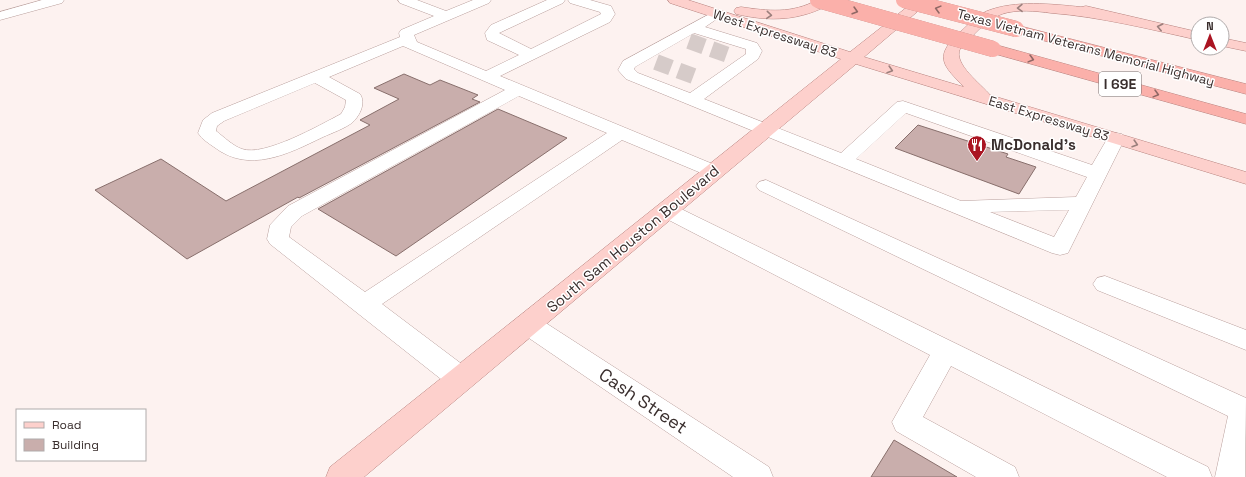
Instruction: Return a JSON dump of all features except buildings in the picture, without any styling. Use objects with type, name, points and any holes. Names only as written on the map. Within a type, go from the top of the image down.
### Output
[{"type":"highway","name":"Texas Vietnam Veterans Memorial Highway","points":[[818,0],[1246,119]]},
{"type":"highway","name":"Texas Vietnam Veterans Memorial Highway","points":[[904,0],[1246,89]]},
{"type":"main road","points":[[675,0],[774,16],[799,14],[812,10],[827,0]]},
{"type":"main road","name":"West Expressway 83","points":[[675,0],[852,58]]},
{"type":"main road","name":"South Sam Houston Boulevard","points":[[341,477],[529,325],[666,210],[924,0]]},
{"type":"main road","points":[[1044,0],[1190,34]]},
{"type":"main road","points":[[986,99],[956,66],[951,59],[950,52],[953,46],[991,14],[1000,10],[1025,8],[1100,14]]},
{"type":"main road","points":[[1230,44],[1246,47]]},
{"type":"main road","name":"East Expressway 83","points":[[852,58],[1246,178]]},
{"type":"street","points":[[0,16],[56,0]]},
{"type":"street","points":[[406,0],[446,16]]},
{"type":"street","points":[[484,0],[406,33],[410,45],[713,172]]},
{"type":"street","points":[[531,55],[492,37],[492,32],[496,28],[558,0]]},
{"type":"street","points":[[486,77],[605,19],[608,14],[606,9],[575,0]]},
{"type":"street","points":[[718,14],[684,39],[661,46],[649,60],[629,64],[626,70],[632,76],[1060,248],[1116,138]]},
{"type":"street","points":[[316,78],[354,98],[354,107],[347,118],[271,153],[254,156],[240,155],[207,133],[209,124],[218,117],[408,39]]},
{"type":"street","points":[[684,39],[752,46],[754,51],[753,56],[692,100]]},
{"type":"street","points":[[728,55],[746,61]]},
{"type":"street","points":[[713,66],[731,72]]},
{"type":"street","points":[[696,77],[714,84]]},
{"type":"street","points":[[461,379],[365,304],[278,239],[281,224],[295,211],[518,90]]},
{"type":"street","points":[[843,161],[903,106],[1098,174]]},
{"type":"street","points":[[365,304],[620,133]]},
{"type":"street","points":[[766,186],[1244,404],[1230,477]]},
{"type":"street","points":[[956,206],[1083,203]]},
{"type":"street","points":[[666,210],[1197,477]]},
{"type":"street","points":[[1105,284],[1246,340]]},
{"type":"street","name":"Cash Street","points":[[529,325],[758,477]]},
{"type":"street","points":[[946,351],[906,422],[1004,477]]},
{"type":"tunnel","points":[[689,41],[728,55]]},
{"type":"tunnel","points":[[656,62],[696,77]]},
{"type":"place","name":"McDonald's","points":[[977,162]]}]
